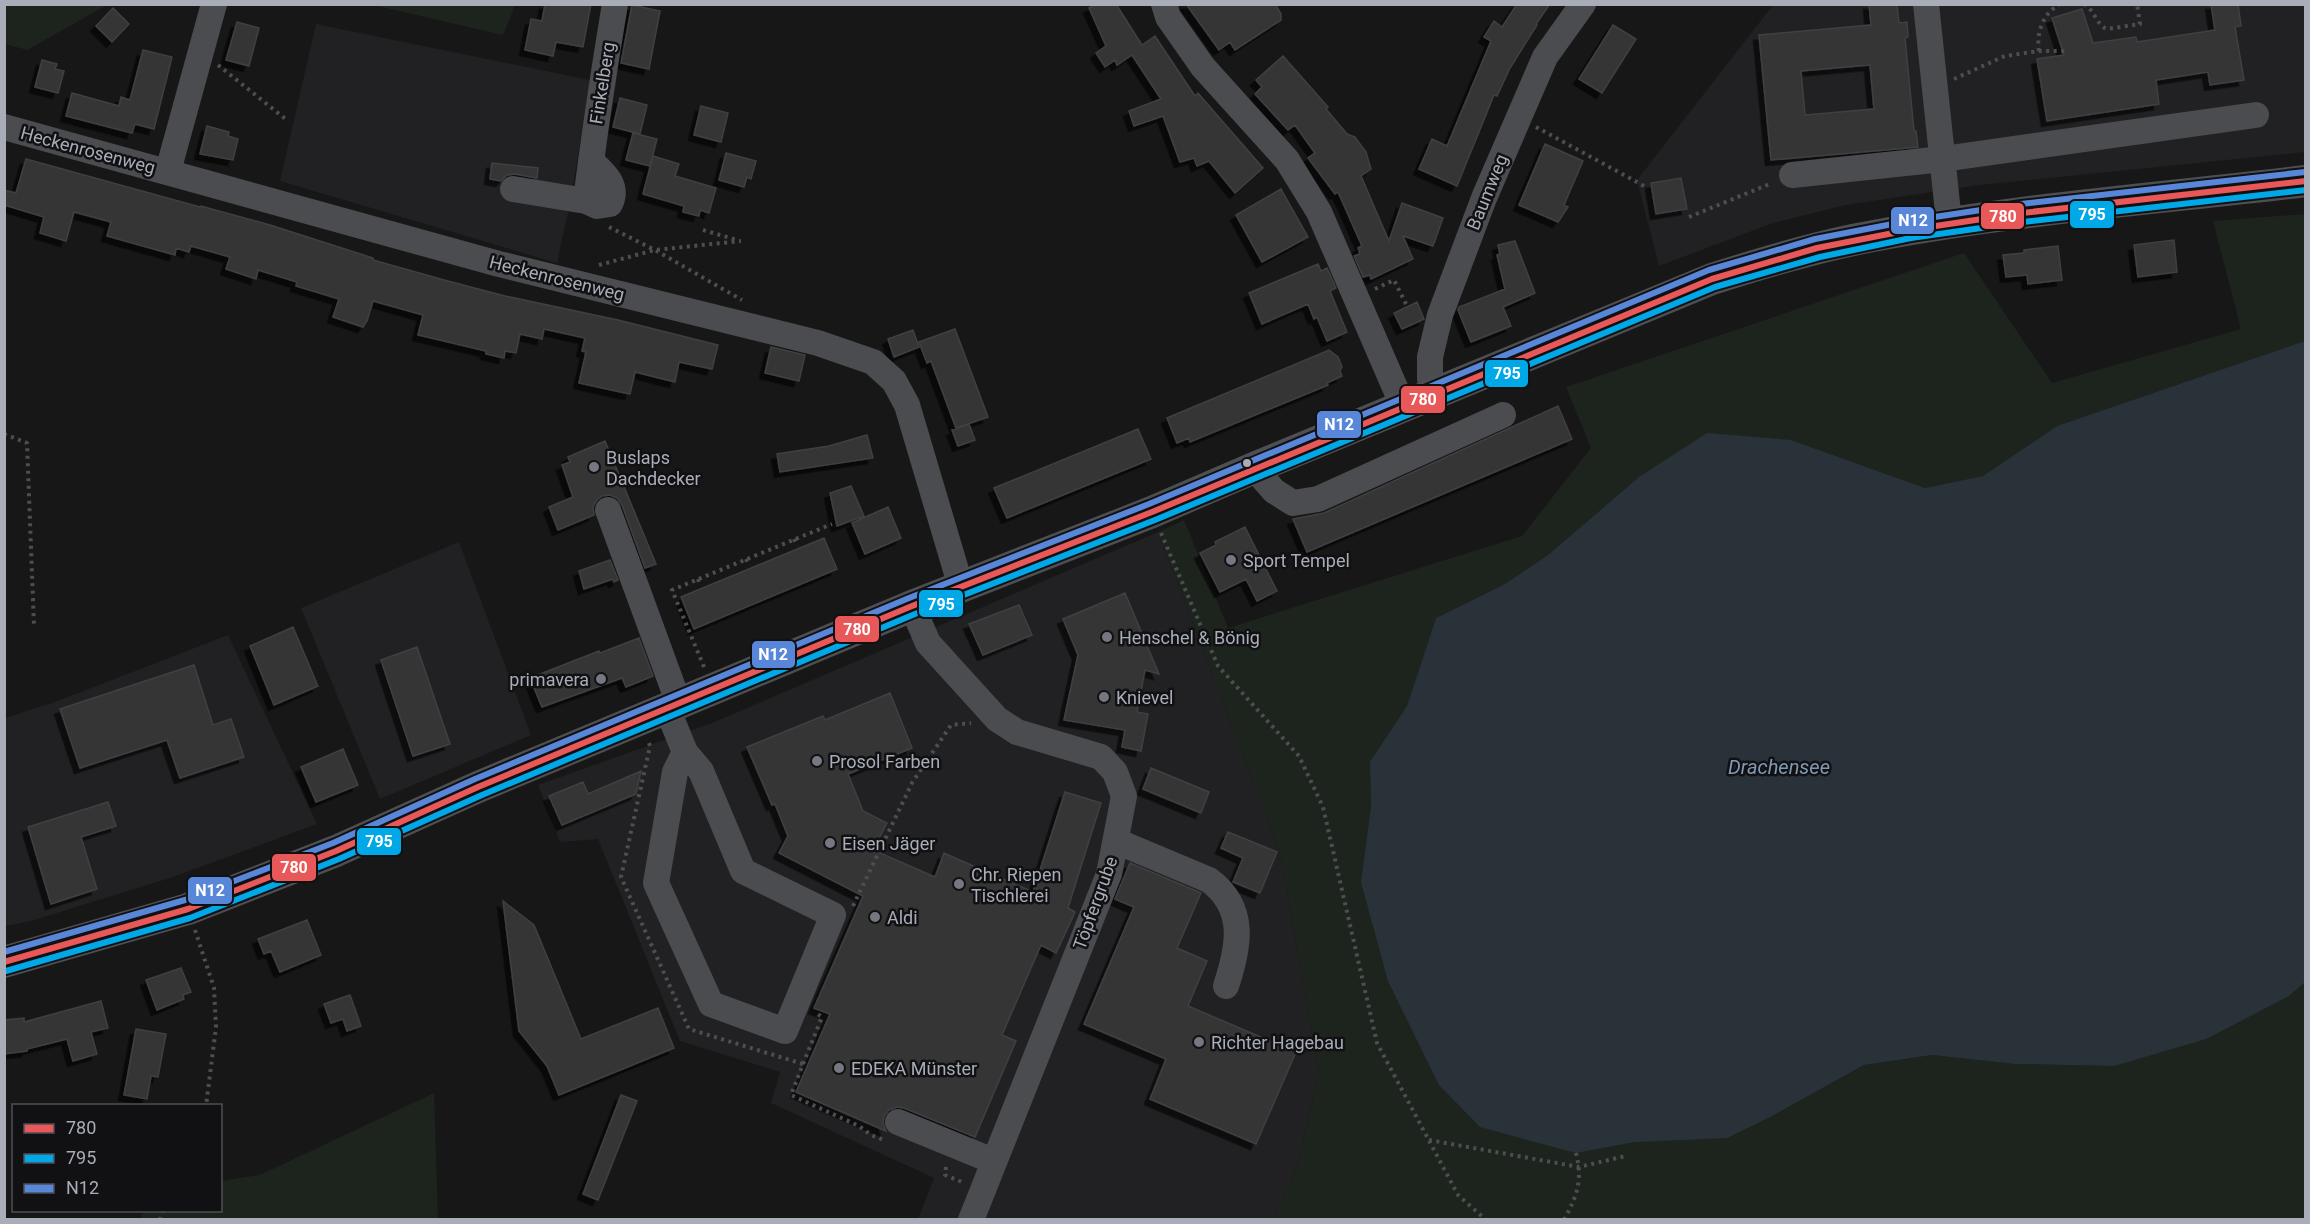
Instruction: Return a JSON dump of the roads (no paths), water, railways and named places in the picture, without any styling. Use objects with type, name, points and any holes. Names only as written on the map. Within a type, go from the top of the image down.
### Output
[{"type":"main road","points":[[4,962],[188,909],[336,852],[478,787],[912,606],[1152,512],[1712,279],[1793,254],[1852,240],[1949,222],[2306,181]]},
{"type":"street","points":[[168,171],[214,4]]},
{"type":"street","name":"Finkelberg","points":[[513,189],[586,201],[615,4]]},
{"type":"street","points":[[1164,4],[1168,17],[1203,67],[1287,160],[1319,212],[1403,406]]},
{"type":"street","name":"Baumweg","points":[[1434,393],[1430,379],[1430,357],[1440,315],[1484,198],[1545,57],[1583,4]]},
{"type":"street","points":[[1926,4],[1949,222]]},
{"type":"street","points":[[1792,175],[1943,159],[2256,114]]},
{"type":"street","name":"Heckenrosenweg","points":[[4,127],[499,264],[818,343],[873,362],[894,381],[907,405],[961,587]]},
{"type":"street","points":[[1254,468],[1274,491],[1293,503],[1318,499],[1503,415]]},
{"type":"street","points":[[608,510],[693,762],[743,871],[833,915],[785,1031],[711,1004],[656,883],[675,772],[693,762]]},
{"type":"street","name":"Töpfergrube","points":[[912,606],[928,643],[997,719],[1017,732],[1101,757],[1115,772],[1124,796],[1109,874],[971,1220]]},
{"type":"street","points":[[1116,840],[1209,880],[1220,888],[1227,898],[1237,925],[1238,938],[1236,957],[1226,986]]},
{"type":"street","points":[[898,1122],[993,1161]]},
{"type":"water","name":"Drachensee","points":[[2305,341],[2306,981],[2289,996],[2206,1039],[2114,1066],[2015,1064],[1932,1055],[1864,1065],[1727,1138],[1635,1142],[1576,1153],[1480,1127],[1439,1085],[1388,981],[1361,882],[1371,806],[1370,762],[1407,706],[1436,618],[1505,584],[1548,555],[1639,477],[1707,433],[1791,440],[1925,488],[1983,476],[2057,426]]},
{"type":"place","name":"Buslaps Dachdecker","points":[[594,467]]},
{"type":"place","name":"Sport Tempel","points":[[1231,560]]},
{"type":"place","name":"Henschel & Bönig","points":[[1107,637]]},
{"type":"place","name":"primavera","points":[[601,679]]},
{"type":"place","name":"Knievel","points":[[1104,697]]},
{"type":"place","name":"Prosol Farben","points":[[817,761]]},
{"type":"place","name":"Eisen Jäger","points":[[830,843]]},
{"type":"place","name":"Chr. Riepen Tischlerei","points":[[959,884]]},
{"type":"place","name":"Aldi","points":[[875,917]]},
{"type":"place","name":"Richter Hagebau","points":[[1199,1042]]},
{"type":"place","name":"EDEKA Münster","points":[[839,1068]]}]
